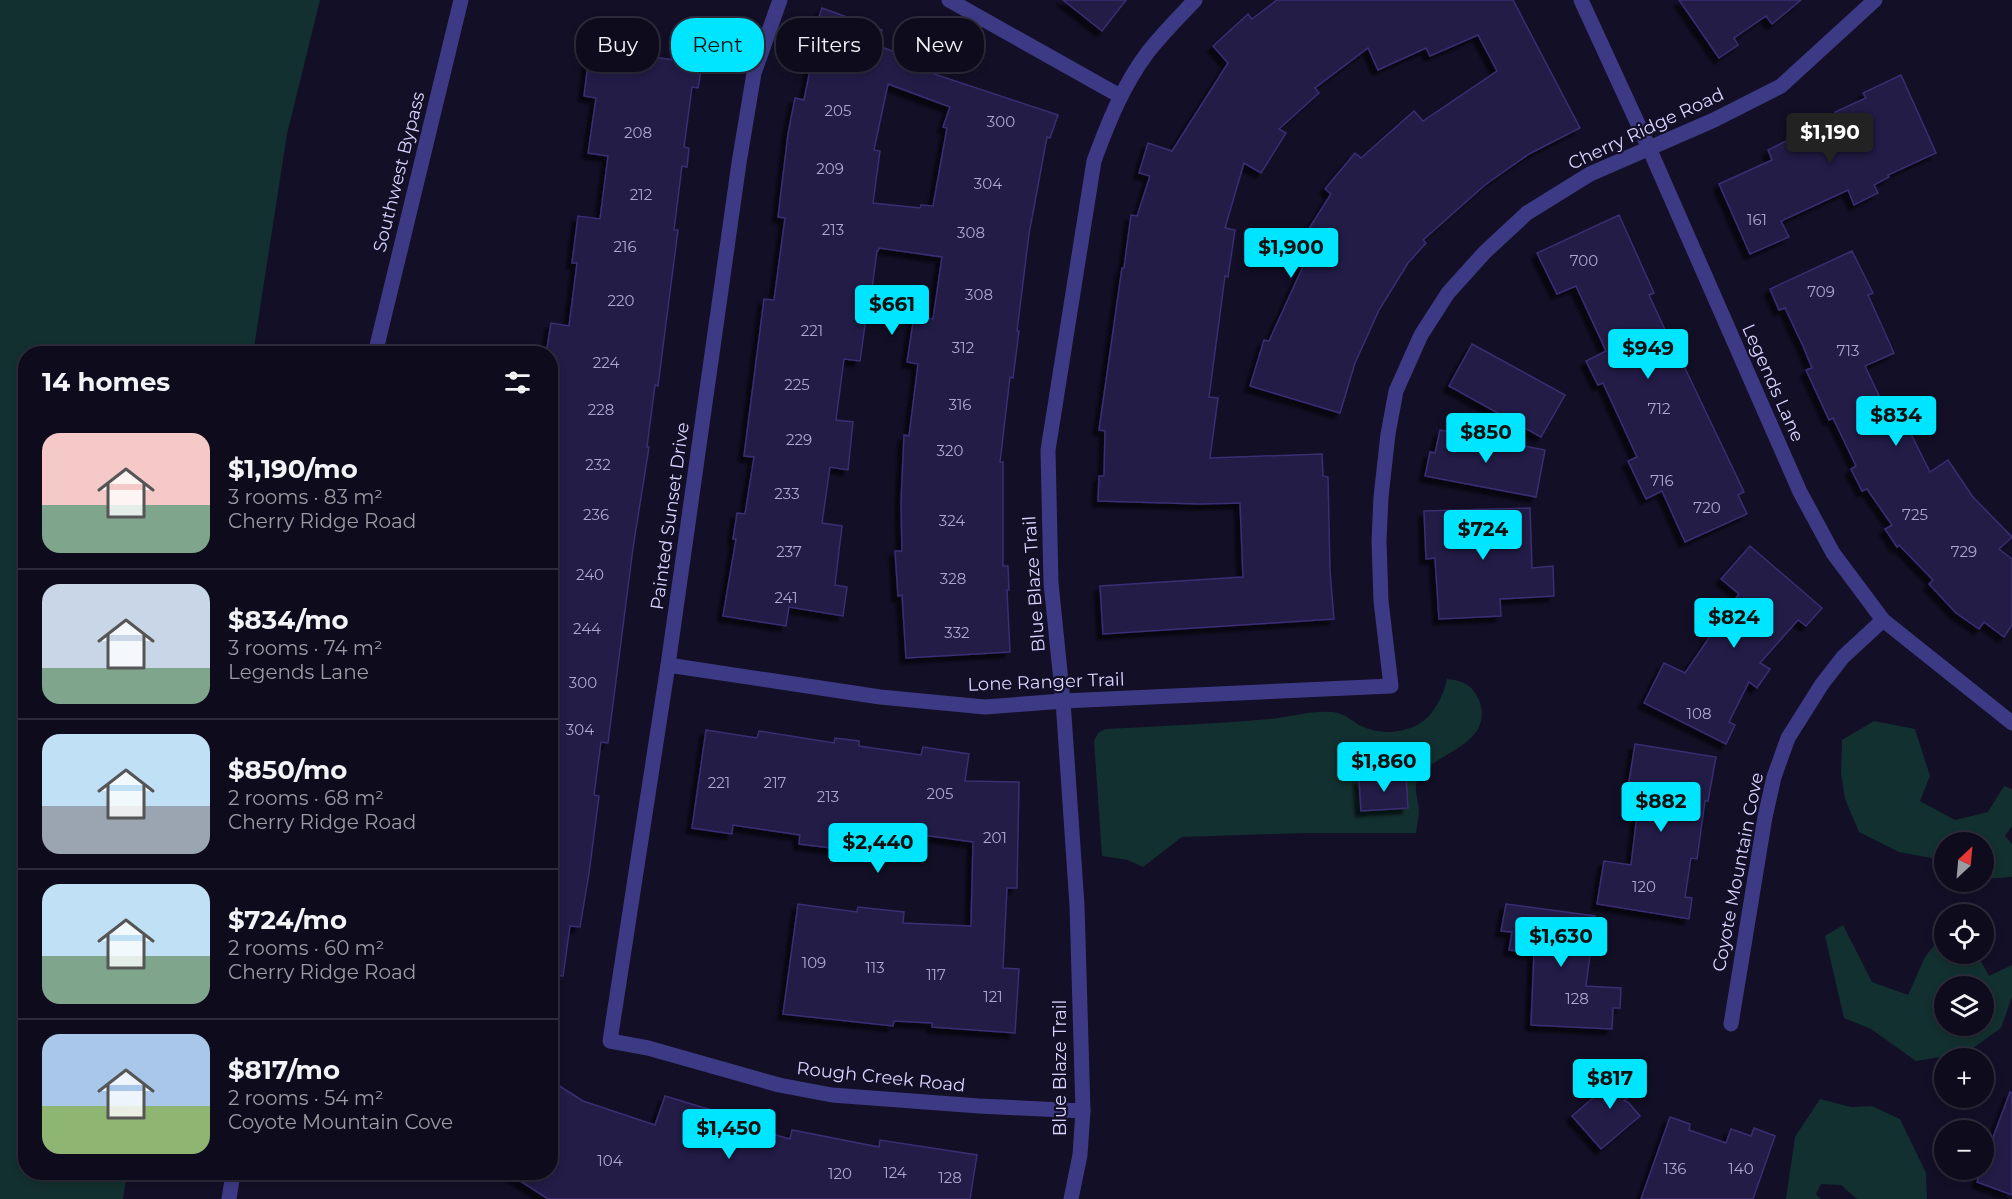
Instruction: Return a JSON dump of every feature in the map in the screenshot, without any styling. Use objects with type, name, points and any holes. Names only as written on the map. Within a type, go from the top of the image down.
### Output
[{"type":"street","name":"Southwest Bypass","points":[[377,346],[461,0]]},
{"type":"street","name":"Painted Sunset Drive","points":[[610,1041],[668,665],[740,152],[754,73],[780,0]]},
{"type":"street","points":[[949,0],[1120,96]]},
{"type":"street","name":"Blue Blaze Trail","points":[[1071,1199],[1080,1155],[1083,1111],[1077,905],[1063,701],[1051,583],[1048,450],[1094,161],[1120,96],[1147,54],[1195,0]]},
{"type":"street","name":"Legends Lane","points":[[1581,0],[1800,492],[1833,553],[1883,620],[2012,723]]},
{"type":"street","name":"Cherry Ridge Road","points":[[1391,686],[1381,601],[1379,541],[1388,434],[1396,390],[1421,335],[1448,293],[1485,252],[1527,213],[1590,174],[1714,120],[1781,86],[1875,0]]},
{"type":"street","name":"Coyote Mountain Cove","points":[[1731,1024],[1765,817],[1774,777],[1788,738],[1822,684],[1843,657],[1883,620]]},
{"type":"street","name":"Lone Ranger Trail","points":[[668,665],[880,697],[985,707],[1063,701],[1391,686]]},
{"type":"street","name":"Rough Creek Road","points":[[610,1041],[648,1048],[779,1085],[832,1095],[1083,1111]]},
{"type":"street","points":[[229,1199],[232,1180]]},
{"type":"green space","points":[[0,0],[320,0],[287,134],[254,346],[18,346],[18,1180],[126,1180],[123,1199],[0,1199]]},
{"type":"green space","points":[[1447,679],[1462,682],[1473,690],[1479,700],[1482,715],[1479,728],[1471,738],[1425,769],[1418,778],[1416,790],[1419,813],[1416,833],[1306,833],[1182,837],[1143,867],[1128,860],[1102,856],[1094,741],[1098,733],[1105,729],[1249,721],[1333,712],[1373,730],[1398,731],[1424,721],[1439,702]]},
{"type":"green space","points":[[1874,721],[1915,729],[1930,776],[1920,801],[1955,820],[1988,812],[2004,786],[2012,789],[2012,826],[2005,836],[2012,844],[2012,877],[1994,878],[1994,832],[1934,832],[1934,859],[1899,852],[1859,832],[1845,799],[1841,774],[1842,740]]},
{"type":"green space","points":[[1843,925],[1872,982],[1908,995],[1925,957],[1934,945],[1934,964],[1982,964],[1989,976],[1934,976],[1934,1036],[1990,1036],[1973,1048],[1934,1048],[1934,1058],[1916,1061],[1871,1029],[1844,1018],[1825,936]]},
{"type":"green space","points":[[2012,965],[2012,997],[2001,1028],[1994,1033],[1994,976],[1989,976]]},
{"type":"green space","points":[[1820,1099],[1851,1107],[1872,1106],[1900,1119],[1926,1173],[1927,1199],[1857,1199],[1841,1185],[1821,1184],[1816,1194],[1821,1199],[1786,1199],[1795,1137]]},
{"type":"building","points":[[1063,0],[1126,0],[1102,31]]},
{"type":"building","points":[[1277,0],[1513,0],[1580,128],[1529,154],[1485,185],[1423,240],[1426,243],[1408,263],[1379,310],[1355,363],[1340,413],[1250,386],[1264,340],[1269,341],[1305,262],[1293,254],[1331,194],[1325,189],[1355,153],[1361,158],[1414,111],[1423,121],[1497,71],[1478,35],[1430,56],[1426,48],[1378,70],[1368,48],[1315,88],[1319,93],[1279,129],[1286,133],[1261,173],[1244,163],[1225,228],[1235,230],[1228,277],[1225,276],[1209,397],[1218,398],[1210,458],[1322,454],[1323,476],[1328,477],[1330,571],[1334,619],[1103,634],[1100,586],[1243,577],[1240,503],[1098,501],[1099,476],[1104,476],[1105,431],[1099,430],[1131,215],[1137,216],[1150,176],[1139,173],[1148,143],[1172,151],[1228,63],[1213,46],[1248,14],[1252,19]]},
{"type":"building","points":[[1679,0],[1801,0],[1772,24],[1766,16],[1734,38],[1738,45],[1719,58]]},
{"type":"building","points":[[822,8],[849,18],[819,18]]},
{"type":"building","points":[[882,47],[894,52],[894,72],[928,72],[1058,115],[1050,138],[1047,137],[1029,234],[1017,331],[1019,331],[1013,378],[1010,377],[1000,462],[1003,462],[1003,566],[1008,566],[1010,652],[906,658],[902,595],[898,596],[895,551],[902,551],[901,503],[904,435],[909,436],[918,364],[907,362],[914,316],[933,319],[942,257],[879,248],[860,361],[844,359],[836,420],[853,422],[848,470],[830,467],[822,523],[842,526],[835,585],[847,587],[843,616],[789,607],[786,626],[723,616],[736,539],[733,539],[737,513],[745,514],[754,457],[744,456],[764,299],[774,300],[785,218],[778,217],[788,134],[795,98],[804,100],[810,72],[882,72]],"holes":[[[888,84],[950,107],[943,127],[947,128],[933,206],[921,205],[920,208],[873,203],[880,151],[874,150]]]},
{"type":"building","points":[[659,58],[671,60],[671,72],[701,72],[698,88],[692,87],[684,147],[689,148],[687,167],[682,166],[674,230],[678,230],[658,386],[655,385],[647,447],[649,447],[633,548],[608,743],[601,742],[594,795],[599,796],[589,873],[580,927],[570,926],[563,976],[558,976],[558,346],[547,346],[551,323],[569,326],[577,263],[572,263],[578,216],[600,219],[608,156],[588,153],[596,98],[584,96],[587,72],[659,72]]},
{"type":"building","points":[[1901,75],[1936,153],[1888,175],[1889,177],[1874,185],[1878,193],[1854,205],[1848,190],[1781,221],[1789,237],[1750,254],[1719,184],[1772,160],[1768,150],[1786,141],[1788,144],[1840,121],[1835,112],[1866,98],[1863,93]]},
{"type":"building","points":[[1619,215],[1654,293],[1649,295],[1672,345],[1675,343],[1744,492],[1738,495],[1747,514],[1685,542],[1662,491],[1646,499],[1628,461],[1637,457],[1603,383],[1598,385],[1586,361],[1606,351],[1576,286],[1557,294],[1537,253]]},
{"type":"building","points":[[1852,251],[1873,293],[1868,295],[1894,353],[1865,366],[1893,425],[1904,420],[1930,472],[1948,460],[1973,497],[2012,537],[1999,549],[2012,559],[2012,625],[2004,637],[1984,622],[1979,629],[1956,613],[1929,584],[1933,580],[1899,545],[1897,547],[1885,529],[1892,525],[1867,489],[1862,491],[1851,469],[1856,466],[1833,418],[1829,420],[1806,370],[1812,368],[1803,346],[1785,308],[1779,310],[1770,289]]},
{"type":"building","points":[[1472,344],[1565,395],[1541,437],[1449,386]]},
{"type":"building","points":[[1440,430],[1545,450],[1536,497],[1425,476],[1430,452],[1435,453]]},
{"type":"building","points":[[1530,508],[1532,568],[1553,566],[1554,596],[1500,599],[1501,616],[1439,619],[1435,558],[1426,559],[1424,511]]},
{"type":"building","points":[[1750,546],[1822,608],[1806,626],[1798,620],[1760,663],[1770,669],[1757,688],[1749,682],[1729,722],[1735,725],[1726,744],[1644,703],[1664,663],[1685,673],[1739,594],[1721,579]]},
{"type":"building","points":[[706,730],[757,738],[759,731],[834,743],[835,738],[859,741],[859,746],[921,755],[923,747],[969,754],[965,781],[1019,782],[1017,888],[1007,888],[1003,968],[1019,969],[1015,1033],[932,1027],[932,1023],[894,1021],[893,1026],[783,1014],[798,904],[857,912],[858,907],[904,912],[903,923],[971,926],[973,842],[901,832],[898,856],[799,844],[800,835],[733,825],[732,834],[692,828]]},
{"type":"building","points":[[1635,744],[1716,757],[1708,801],[1705,801],[1697,859],[1691,858],[1685,897],[1692,898],[1689,919],[1597,904],[1604,861],[1631,865],[1640,790],[1628,788]]},
{"type":"building","points":[[1406,775],[1408,808],[1361,811],[1359,779]]},
{"type":"building","points":[[1506,904],[1595,916],[1586,986],[1621,988],[1620,1008],[1613,1008],[1612,1029],[1531,1025],[1534,953],[1509,950],[1512,932],[1501,931]]},
{"type":"building","points":[[1628,1068],[1643,1085],[1624,1101],[1628,1102],[1640,1116],[1601,1149],[1572,1116]]},
{"type":"building","points":[[558,1085],[583,1101],[655,1125],[665,1096],[738,1118],[737,1124],[790,1139],[792,1130],[879,1147],[880,1140],[977,1155],[970,1199],[548,1199],[519,1180],[558,1180]]},
{"type":"building","points":[[2010,1092],[2012,1093],[2012,1195],[1977,1182],[1978,1180],[1994,1180],[1994,1135]]},
{"type":"building","points":[[1670,1117],[1690,1124],[1689,1130],[1726,1143],[1731,1129],[1751,1136],[1754,1128],[1775,1136],[1753,1199],[1641,1199]]}]
